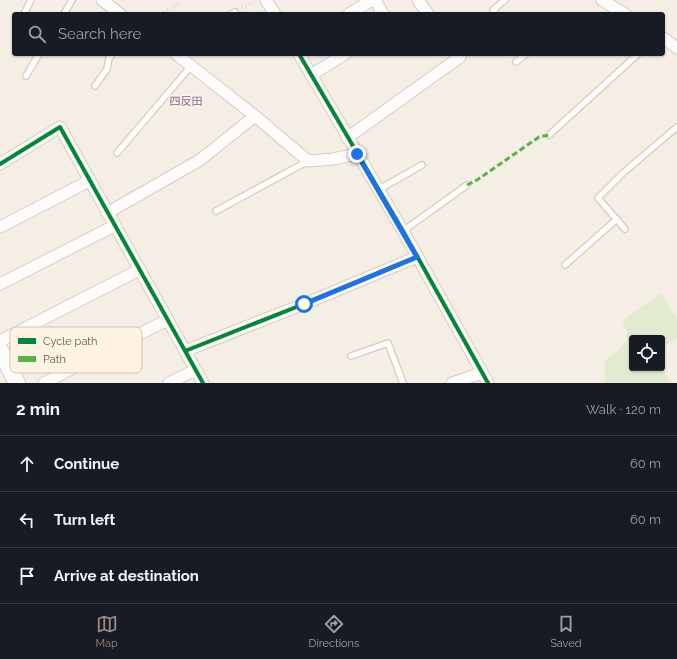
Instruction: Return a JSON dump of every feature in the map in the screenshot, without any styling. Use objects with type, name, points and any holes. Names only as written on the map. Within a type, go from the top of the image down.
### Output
[{"type":"street","points":[[102,0],[117,12]]},
{"type":"street","points":[[266,0],[274,12]]},
{"type":"street","points":[[352,12],[373,0],[382,12]]},
{"type":"street","points":[[418,0],[427,12]]},
{"type":"street","points":[[602,0],[622,12]]},
{"type":"street","points":[[665,39],[677,48]]},
{"type":"street","points":[[178,56],[255,116],[308,161],[333,159],[357,154]]},
{"type":"street","points":[[300,56],[403,231],[488,383]]},
{"type":"street","points":[[311,75],[342,56]]},
{"type":"street","points":[[347,138],[460,57],[459,56]]},
{"type":"street","points":[[107,213],[200,160],[255,116]]},
{"type":"street","points":[[0,164],[60,128],[203,383]]},
{"type":"street","points":[[0,227],[89,181]]},
{"type":"street","points":[[0,284],[114,226]]},
{"type":"street","points":[[185,351],[417,257]]},
{"type":"street","points":[[27,327],[139,270]]},
{"type":"street","points":[[142,333],[167,320]]},
{"type":"street","points":[[0,341],[10,336]]},
{"type":"street","points":[[0,350],[10,369]]},
{"type":"street","points":[[170,383],[195,370]]},
{"type":"street","points":[[452,383],[482,372]]},
{"type":"street","points":[[12,373],[17,383]]},
{"type":"street","points":[[44,383],[64,373]]},
{"type":"lane","points":[[25,12],[31,0]]},
{"type":"lane","points":[[65,12],[72,0]]},
{"type":"lane","points":[[494,12],[493,10],[505,0]]},
{"type":"lane","points":[[26,76],[38,56]]},
{"type":"lane","points":[[95,86],[107,69],[110,56]]},
{"type":"lane","points":[[516,62],[524,56]]},
{"type":"lane","points":[[549,135],[636,56]]},
{"type":"lane","points":[[117,153],[191,66]]},
{"type":"lane","points":[[625,229],[598,198],[623,173],[677,127]]},
{"type":"lane","points":[[216,210],[308,161]]},
{"type":"lane","points":[[378,190],[422,165]]},
{"type":"lane","points":[[403,231],[467,185]]},
{"type":"lane","points":[[565,265],[616,219]]},
{"type":"lane","points":[[351,356],[388,343],[403,383]]},
{"type":"path","points":[[235,12],[258,0]]},
{"type":"path","points":[[164,12],[180,3]]},
{"type":"green space","points":[[662,293],[671,311],[677,317],[677,338],[665,345],[665,335],[629,335],[629,371],[665,371],[665,374],[672,383],[605,383],[605,361],[627,340],[627,330],[622,323],[630,315]]},
{"type":"marked path","points":[[467,185],[477,180],[539,137],[549,135]]},
{"type":"cycle path","points":[[300,56],[403,231],[488,383]]},
{"type":"cycle path","points":[[0,164],[60,127],[203,383]]},
{"type":"cycle path","points":[[185,351],[417,257]]},
{"type":"district","name":"四反田","points":[[186,101]]},
{"type":"route","points":[[304,304],[417,257],[357,154]]}]
